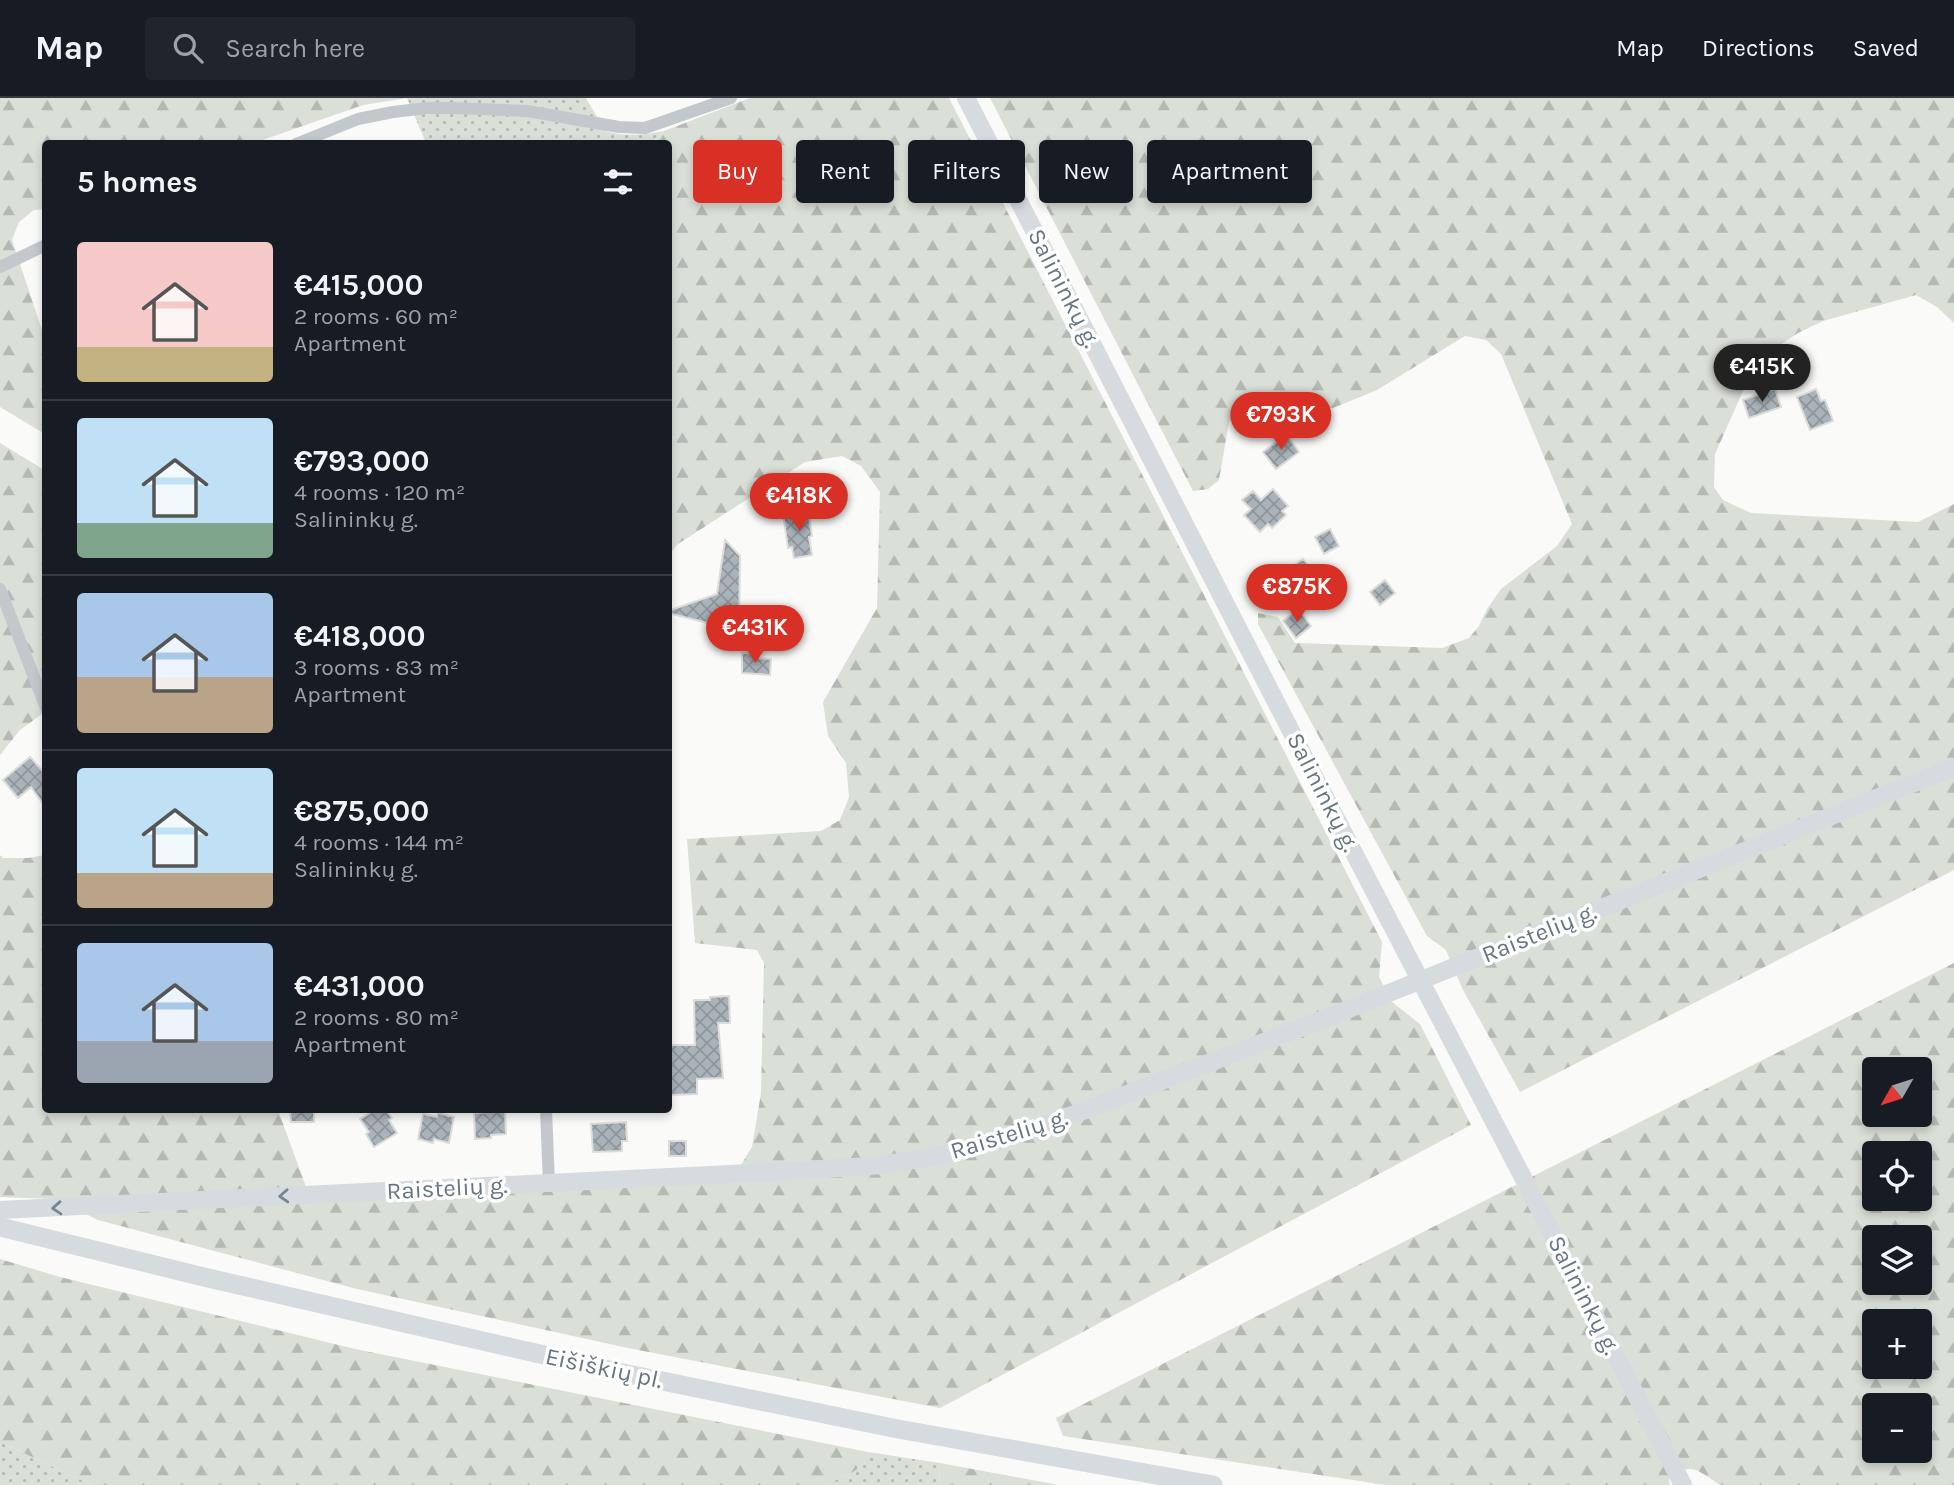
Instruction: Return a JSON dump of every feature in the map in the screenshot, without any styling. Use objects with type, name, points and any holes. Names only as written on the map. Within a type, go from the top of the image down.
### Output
[{"type":"main road","name":"Salininkų g.","points":[[966,98],[1315,778],[1683,1485]]},
{"type":"main road","name":"Raistelių g.","points":[[0,1210],[881,1165],[948,1154],[1006,1138],[1075,1114],[1422,980],[1954,767]]},
{"type":"main road","name":"Eišiškių pl.","points":[[0,1227],[623,1373],[898,1429],[1179,1482],[1213,1485]]},
{"type":"main road","points":[[1670,1460],[1692,1485]]},
{"type":"street","points":[[306,140],[358,119],[416,109],[527,111],[618,127],[645,128],[731,98]]},
{"type":"street","points":[[0,267],[42,247]]},
{"type":"street","points":[[0,589],[42,698]]},
{"type":"street","points":[[546,1113],[549,1184]]},
{"type":"green space","points":[[0,98],[407,98],[363,105],[263,140],[42,140],[42,209],[34,210],[19,222],[12,240],[42,330],[42,432],[0,407]]},
{"type":"green space","points":[[407,98],[586,98],[605,131],[634,135],[664,131],[655,140],[425,140]]},
{"type":"green space","points":[[750,98],[949,98],[971,140],[908,140],[908,203],[1003,203],[1382,942],[1379,977],[1392,1002],[1420,1024],[1471,1125],[940,1408],[628,1348],[357,1289],[98,1220],[56,1199],[0,1197],[0,855],[3,858],[42,856],[42,1113],[279,1113],[306,1187],[739,1168],[752,1147],[761,1093],[764,963],[757,950],[695,943],[687,839],[821,831],[840,820],[849,797],[846,763],[828,736],[823,702],[877,608],[880,492],[861,466],[842,456],[805,462],[678,544],[672,551],[672,140],[656,140],[664,131]]},
{"type":"green space","points":[[990,98],[1954,98],[1954,323],[1937,307],[1916,295],[1823,321],[1771,351],[1751,373],[1715,454],[1714,487],[1723,500],[1751,513],[1918,522],[1954,504],[1954,870],[1520,1092],[1463,990],[1446,950],[1427,936],[1258,624],[1258,613],[1278,617],[1295,643],[1442,648],[1469,638],[1501,589],[1557,546],[1572,524],[1501,354],[1486,340],[1465,336],[1377,390],[1333,408],[1254,406],[1229,422],[1219,480],[1208,489],[1193,491],[1044,203],[1133,203],[1133,140],[1039,140],[1039,193],[1025,166],[1025,140],[1012,140]]},
{"type":"green space","points":[[0,443],[42,469],[42,714],[20,730],[0,755]]},
{"type":"green space","points":[[1954,963],[1954,1485],[1720,1485],[1701,1472],[1689,1469],[1676,1473],[1669,1479],[1670,1485],[1386,1485],[1063,1436],[1056,1418]]},
{"type":"green space","points":[[0,1259],[60,1277],[355,1349],[868,1452],[866,1459],[857,1469],[824,1485],[92,1485],[0,1442]]},
{"type":"green space","points":[[0,1442],[92,1485],[0,1485]]},
{"type":"green space","points":[[868,1452],[940,1463],[939,1485],[824,1485],[857,1469],[866,1459]]},
{"type":"green space","points":[[940,1463],[1059,1485],[939,1485]]},
{"type":"building","points":[[1775,389],[1781,407],[1749,418],[1743,400]]},
{"type":"building","points":[[1816,389],[1821,401],[1825,400],[1833,421],[1810,430],[1797,397]]},
{"type":"building","points":[[1286,434],[1299,452],[1276,469],[1263,452]]},
{"type":"building","points":[[1273,489],[1288,506],[1282,511],[1286,515],[1272,528],[1268,524],[1260,532],[1244,515],[1251,509],[1242,500],[1253,491],[1261,500]]},
{"type":"building","points":[[808,510],[812,555],[794,558],[792,547],[788,548],[783,514]]},
{"type":"building","points":[[1330,529],[1339,546],[1324,554],[1315,537]]},
{"type":"building","points":[[725,540],[740,556],[739,626],[718,621],[716,625],[672,614],[672,610],[717,594]]},
{"type":"building","points":[[1303,559],[1323,585],[1294,606],[1274,581]]},
{"type":"building","points":[[1385,580],[1395,593],[1380,605],[1370,592]]},
{"type":"building","points":[[1298,609],[1311,626],[1296,638],[1283,621]]},
{"type":"building","points":[[742,653],[771,659],[770,675],[742,673]]},
{"type":"building","points":[[30,757],[42,770],[42,802],[31,787],[18,798],[3,780]]},
{"type":"building","points":[[729,996],[730,1023],[718,1023],[723,1078],[697,1079],[697,1094],[672,1095],[672,1045],[695,1045],[694,1000],[710,1000],[710,997]]},
{"type":"building","points":[[290,1113],[314,1113],[314,1122],[291,1122]]},
{"type":"building","points":[[370,1113],[388,1113],[392,1118],[389,1120],[397,1133],[374,1147],[366,1134],[369,1132],[360,1119]]},
{"type":"building","points":[[438,1113],[454,1117],[449,1143],[418,1139],[423,1114],[437,1117]]},
{"type":"building","points":[[474,1113],[505,1113],[506,1134],[475,1139]]},
{"type":"building","points":[[626,1122],[627,1141],[622,1141],[622,1151],[593,1152],[591,1124]]},
{"type":"building","points":[[669,1141],[686,1141],[686,1156],[669,1156]]}]
